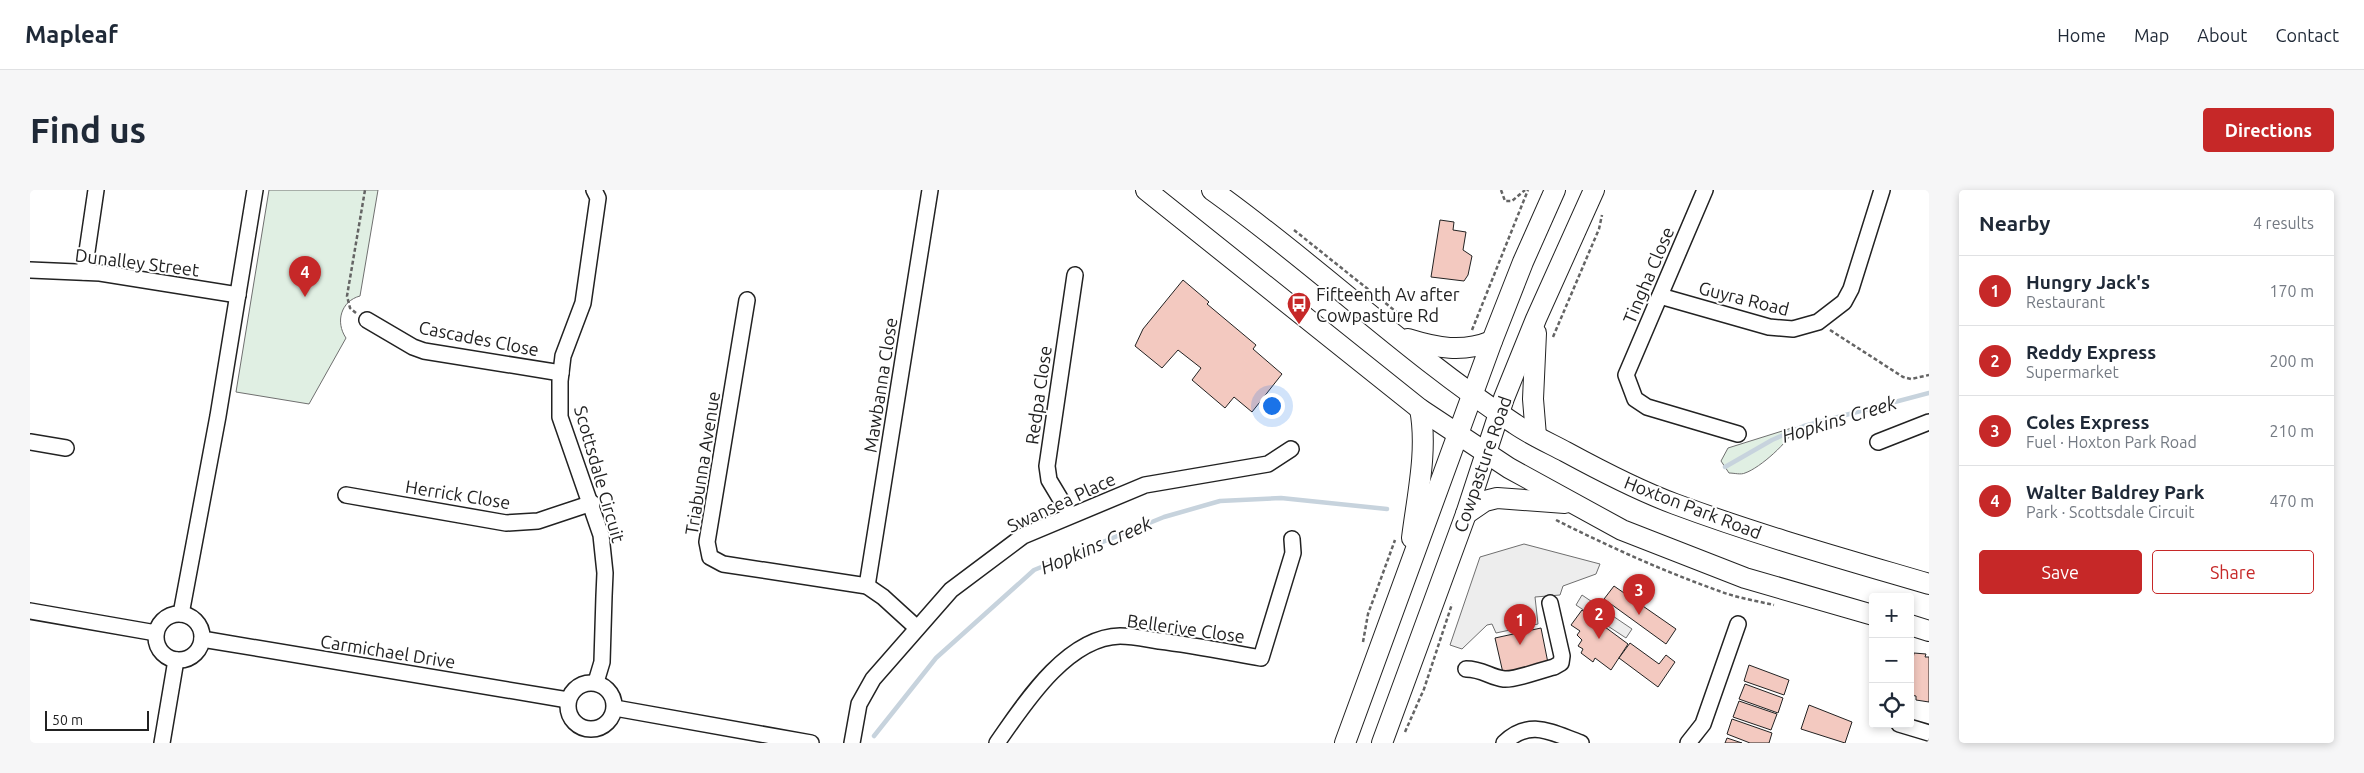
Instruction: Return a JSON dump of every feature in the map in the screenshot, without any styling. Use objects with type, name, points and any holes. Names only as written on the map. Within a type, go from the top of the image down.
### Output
[{"type":"main road","points":[[1146,190],[1420,408],[1484,452],[1622,530],[1745,578],[1869,614]]},
{"type":"main road","name":"Hoxton Park Road","points":[[1212,190],[1252,218],[1473,394],[1536,436],[1600,471],[1673,504],[1746,529],[1929,584]]},
{"type":"main road","name":"Cowpasture Road","points":[[1345,743],[1492,341],[1523,262],[1555,190]]},
{"type":"main road","name":"Cowpasture Road","points":[[1382,743],[1466,514],[1484,452],[1536,320],[1594,190]]},
{"type":"main road","points":[[1536,320],[1533,399],[1536,436]]},
{"type":"main road","points":[[1399,336],[1436,347],[1461,349],[1476,347],[1492,341]]},
{"type":"main road","points":[[1408,573],[1423,441],[1423,424],[1420,408]]},
{"type":"main road","points":[[1466,514],[1485,501],[1498,498],[1572,503]]},
{"type":"main road","points":[[1914,626],[1929,630]]},
{"type":"street","points":[[84,272],[96,190]]},
{"type":"street","points":[[181,614],[255,190]]},
{"type":"street","name":"Scottsdale Circuit","points":[[594,190],[598,198],[583,303],[563,356],[560,417],[592,503],[601,535],[605,573],[602,662],[596,682]]},
{"type":"street","name":"Mawbanna Close","points":[[867,586],[930,190]]},
{"type":"street","name":"Tingha Close","points":[[1704,190],[1626,375],[1635,399],[1647,407],[1738,434]]},
{"type":"street","name":"Guyra Road","points":[[1660,296],[1769,327],[1793,329],[1818,322],[1844,302],[1851,290],[1882,190]]},
{"type":"street","name":"Dunalley Street","points":[[30,270],[111,274],[238,294]]},
{"type":"street","name":"Redpa Close","points":[[1070,516],[1049,480],[1047,466],[1075,275]]},
{"type":"street","name":"Triabunna Avenue","points":[[747,300],[707,542],[710,557],[724,564],[867,586],[883,596],[917,628]]},
{"type":"street","name":"Cascades Close","points":[[366,320],[413,347],[424,351],[561,373]]},
{"type":"street","points":[[1878,442],[1929,422]]},
{"type":"street","points":[[30,442],[66,448]]},
{"type":"street","name":"Swansea Place","points":[[852,743],[855,720],[863,697],[873,679],[951,590],[1023,536],[1145,485],[1268,464],[1291,449]]},
{"type":"street","name":"Herrick Close","points":[[346,495],[506,522],[538,521],[592,503]]},
{"type":"street","name":"Bellerive Close","points":[[997,743],[1048,676],[1081,649],[1098,642],[1119,636],[1185,644],[1261,658],[1293,552],[1292,539]]},
{"type":"street","points":[[1466,669],[1480,669],[1490,675],[1505,679],[1554,667],[1561,663],[1562,656],[1550,603]]},
{"type":"street","points":[[30,611],[156,633]]},
{"type":"street","points":[[181,614],[197,622],[202,639],[193,655],[176,660],[160,650],[157,645],[156,633],[162,620],[168,616],[181,614]]},
{"type":"street","points":[[1688,743],[1703,724],[1738,624]]},
{"type":"street","name":"Carmichael Drive","points":[[202,639],[568,700]]},
{"type":"street","points":[[162,743],[176,660]]},
{"type":"street","points":[[596,682],[610,691],[614,697],[615,708],[607,723],[589,736],[572,720],[568,708],[568,700],[577,687],[596,682]]},
{"type":"street","points":[[615,708],[811,743]]},
{"type":"street","points":[[1504,743],[1518,732],[1530,728],[1581,743]]},
{"type":"street","points":[[1912,728],[1929,733]]},
{"type":"path","points":[[365,190],[347,296],[350,308],[366,320]]},
{"type":"path","points":[[1501,190],[1505,201],[1512,201],[1527,190]]},
{"type":"path","points":[[1471,334],[1527,190]]},
{"type":"path","points":[[1550,346],[1599,229],[1603,214]]},
{"type":"path","points":[[1818,322],[1903,377],[1911,378],[1929,375]]},
{"type":"path","points":[[1362,648],[1368,614],[1396,537]]},
{"type":"path","points":[[1404,736],[1427,680],[1453,602]]},
{"type":"green space","points":[[269,190],[378,190],[360,296],[348,302],[344,307],[341,325],[346,338],[309,404],[236,392]]},
{"type":"green space","points":[[1795,427],[1781,446],[1766,460],[1745,473],[1729,473],[1721,461],[1728,448]]},
{"type":"shaded area","points":[[1524,544],[1600,564],[1596,574],[1563,586],[1560,595],[1535,597],[1538,624],[1496,633],[1492,624],[1487,625],[1462,649],[1450,645],[1480,557]]},
{"type":"shaded area","points":[[1582,595],[1632,629],[1626,638],[1576,605]]},
{"type":"building","points":[[1440,220],[1454,222],[1453,230],[1466,232],[1463,250],[1472,256],[1468,275],[1464,281],[1431,277]]},
{"type":"building","points":[[1183,280],[1209,302],[1207,304],[1256,345],[1253,349],[1282,374],[1252,412],[1234,397],[1225,408],[1192,380],[1201,368],[1178,350],[1162,368],[1135,346],[1143,329]]},
{"type":"building","points":[[1614,586],[1676,629],[1666,644],[1604,599]]},
{"type":"building","points":[[1582,610],[1628,644],[1611,670],[1595,658],[1593,662],[1581,653],[1583,649],[1578,646],[1582,640],[1577,635],[1580,631],[1571,625]]},
{"type":"building","points":[[1541,628],[1548,663],[1503,673],[1495,638]]},
{"type":"building","points":[[1630,643],[1659,664],[1666,655],[1675,662],[1658,687],[1619,658]]},
{"type":"building","points":[[1914,653],[1926,654],[1925,657],[1929,657],[1929,702],[1916,700],[1916,696],[1914,696]]},
{"type":"building","points":[[1749,665],[1789,680],[1784,695],[1744,681]]},
{"type":"building","points":[[1745,684],[1783,698],[1778,713],[1739,699]]},
{"type":"building","points":[[1739,701],[1777,714],[1771,730],[1733,717]]},
{"type":"building","points":[[1809,705],[1852,722],[1845,743],[1801,729]]},
{"type":"building","points":[[1732,719],[1772,733],[1769,743],[1750,743],[1727,734]]},
{"type":"building","points":[[1727,738],[1742,743],[1725,743]]},
{"type":"waterway","name":"Hopkins Creek","points":[[1725,467],[1772,440],[1804,426],[1929,393]]},
{"type":"waterway","name":"Hopkins Creek","points":[[874,736],[936,658],[1034,570],[1164,517],[1220,501],[1281,498],[1387,509]]},
{"type":"place","name":"Walter Baldrey Park","points":[[305,297]]},
{"type":"place","name":"Fifteenth Av after Cowpasture Rd","points":[[1299,325]]},
{"type":"place","name":"Coles Express","points":[[1639,615]]},
{"type":"place","name":"Reddy Express","points":[[1599,639]]},
{"type":"place","name":"Hungry Jack's","points":[[1520,645]]}]
